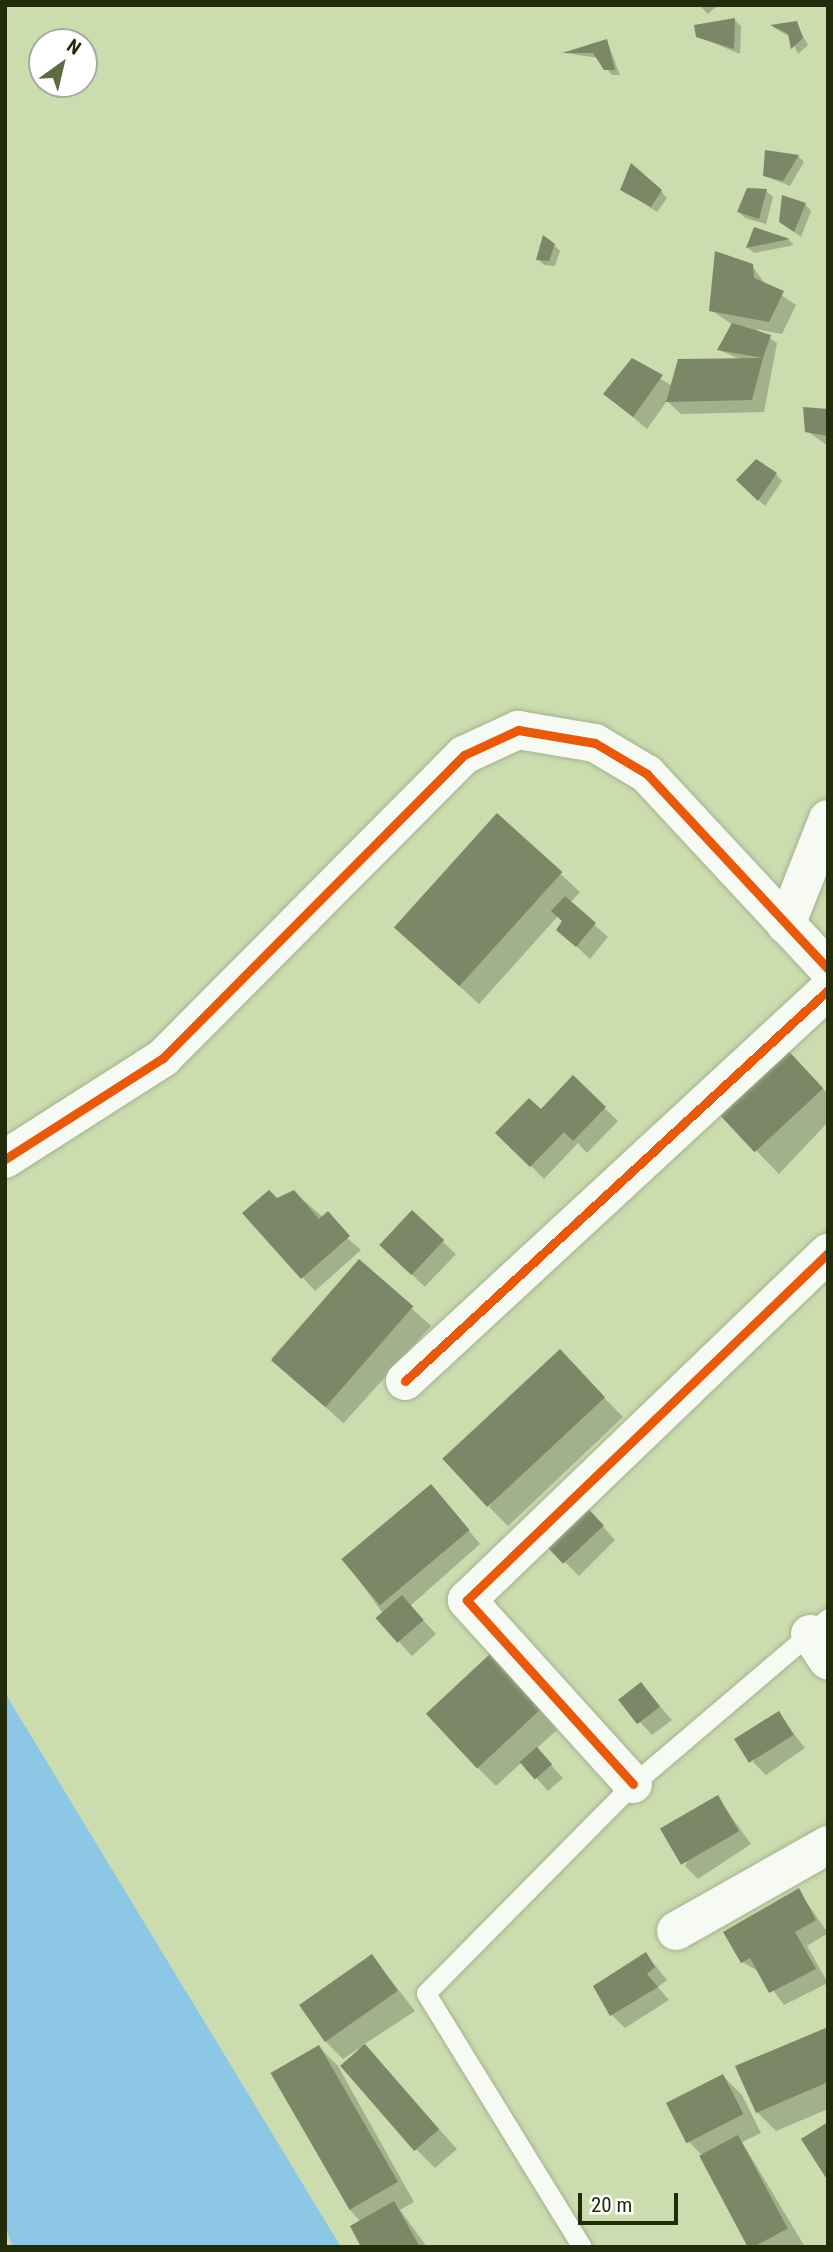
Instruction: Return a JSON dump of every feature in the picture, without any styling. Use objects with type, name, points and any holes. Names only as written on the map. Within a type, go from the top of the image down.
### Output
[{"type":"street","points":[[5,1159],[163,1058],[464,755],[518,730],[595,743],[646,774],[828,969]]},
{"type":"street","points":[[786,925],[828,819]]},
{"type":"street","points":[[404,1381],[828,990]]},
{"type":"street","points":[[634,1784],[467,1600],[828,1253]]},
{"type":"street","points":[[676,1931],[828,1845]]},
{"type":"lane","points":[[582,2247],[426,1993],[634,1784],[822,1638]]},
{"type":"water","points":[[5,1693],[341,2247],[13,2247],[5,2227]]},
{"type":"building","points":[[735,18],[734,49],[696,37],[694,25]]},
{"type":"building","points":[[797,21],[803,38],[791,49],[788,34],[770,25]]},
{"type":"building","points":[[607,39],[615,70],[604,70],[593,53],[562,53]]},
{"type":"building","points":[[765,150],[799,155],[783,181],[763,176]]},
{"type":"building","points":[[631,163],[662,190],[651,207],[620,190]]},
{"type":"building","points":[[747,188],[767,189],[759,219],[737,212]]},
{"type":"building","points":[[782,195],[806,203],[794,232],[779,222]]},
{"type":"building","points":[[754,227],[790,239],[746,248]]},
{"type":"building","points":[[543,235],[555,244],[549,261],[536,260]]},
{"type":"building","points":[[715,251],[753,264],[754,278],[784,291],[769,322],[709,311]]},
{"type":"building","points":[[732,323],[771,335],[763,358],[717,350]]},
{"type":"building","points":[[632,358],[663,375],[633,417],[603,394]]},
{"type":"building","points":[[763,358],[752,400],[666,402],[678,359]]},
{"type":"building","points":[[803,407],[828,409],[828,436],[805,432]]},
{"type":"building","points":[[756,459],[777,473],[758,501],[736,480]]},
{"type":"building","points":[[497,813],[562,872],[459,986],[394,927]]},
{"type":"building","points":[[565,896],[596,923],[576,947],[556,930],[562,921],[551,911]]},
{"type":"building","points":[[783,1045],[823,1088],[754,1152],[714,1109]]},
{"type":"building","points":[[573,1075],[606,1107],[573,1141],[564,1132],[530,1167],[495,1133],[529,1098],[541,1109]]},
{"type":"building","points":[[269,1190],[277,1198],[294,1190],[319,1219],[328,1211],[350,1236],[301,1279],[242,1213]]},
{"type":"building","points":[[412,1210],[444,1240],[411,1275],[379,1245]]},
{"type":"building","points":[[359,1259],[413,1306],[325,1407],[271,1360]]},
{"type":"building","points":[[560,1349],[605,1397],[487,1507],[442,1459]]},
{"type":"building","points":[[431,1484],[470,1530],[380,1605],[341,1559]]},
{"type":"building","points":[[580,1500],[604,1526],[563,1564],[539,1538]]},
{"type":"building","points":[[402,1595],[424,1620],[397,1643],[376,1618]]},
{"type":"building","points":[[491,1653],[542,1708],[477,1769],[426,1714]]},
{"type":"building","points":[[641,1682],[660,1706],[637,1724],[618,1700]]},
{"type":"building","points":[[779,1711],[794,1735],[749,1763],[734,1739]]},
{"type":"building","points":[[537,1747],[552,1764],[535,1779],[520,1762]]},
{"type":"building","points":[[718,1795],[739,1831],[681,1865],[660,1829]]},
{"type":"building","points":[[799,1888],[816,1920],[795,1932],[816,1969],[769,1993],[750,1958],[741,1963],[723,1932]]},
{"type":"building","points":[[646,1952],[655,1967],[647,1974],[658,1987],[610,2016],[593,1986]]},
{"type":"building","points":[[372,1954],[398,1991],[325,2042],[299,2005]]},
{"type":"building","points":[[828,2027],[828,2082],[756,2113],[735,2066]]},
{"type":"building","points":[[365,2044],[439,2129],[414,2151],[340,2066]]},
{"type":"building","points":[[319,2045],[398,2182],[350,2210],[271,2073]]},
{"type":"building","points":[[723,2074],[743,2114],[686,2143],[666,2103]]},
{"type":"building","points":[[828,2122],[828,2181],[801,2139]]},
{"type":"building","points":[[738,2135],[788,2229],[753,2247],[748,2247],[699,2156]]},
{"type":"building","points":[[394,2201],[420,2247],[361,2247],[350,2226]]},
{"type":"cycle path","points":[[5,1159],[163,1058],[464,755],[518,730],[595,743],[647,774],[828,969]]},
{"type":"cycle path","points":[[405,1381],[828,990]]},
{"type":"cycle path","points":[[633,1784],[467,1600],[828,1253]]}]
